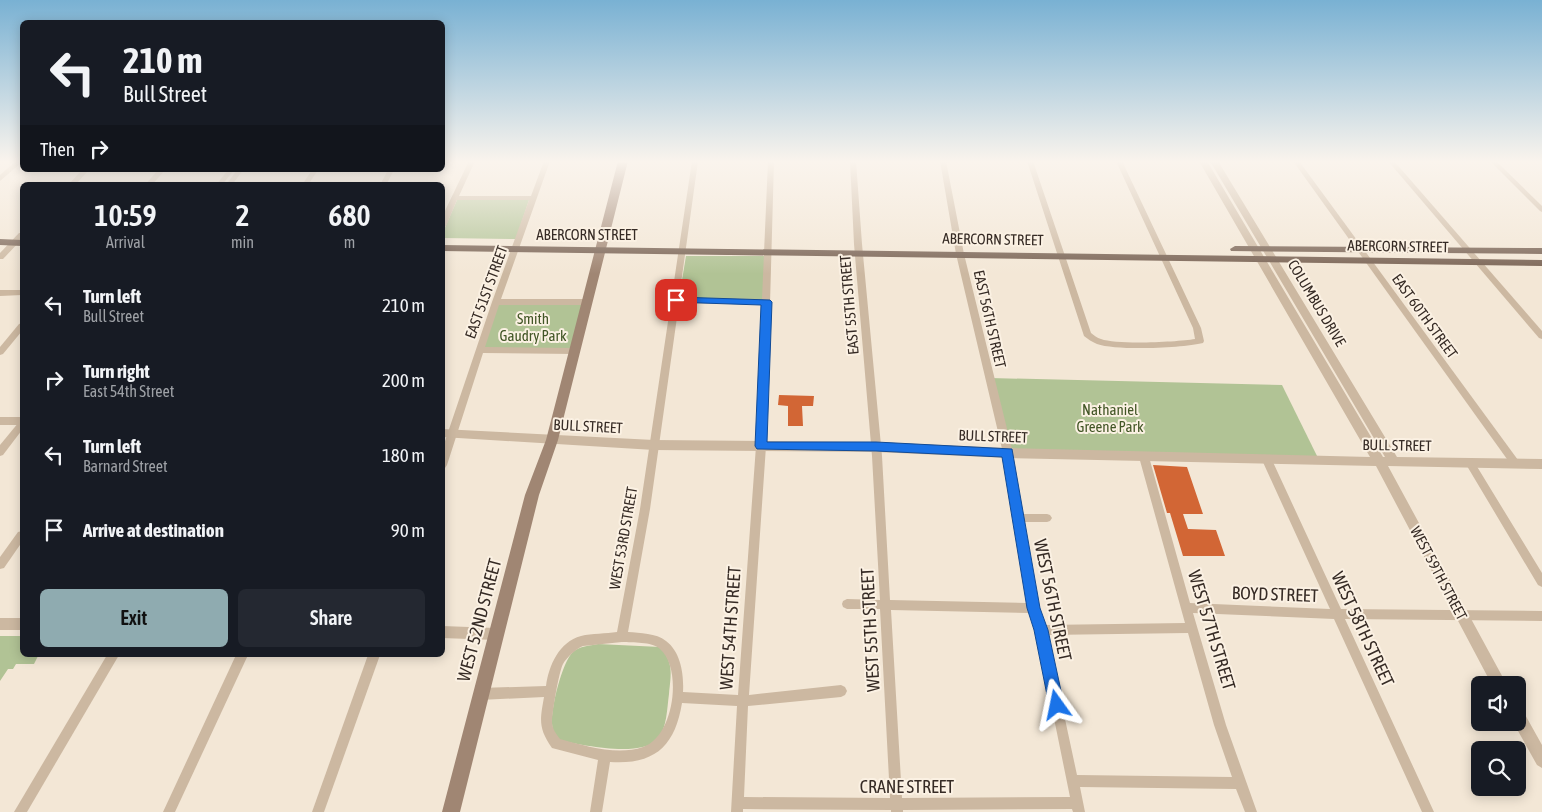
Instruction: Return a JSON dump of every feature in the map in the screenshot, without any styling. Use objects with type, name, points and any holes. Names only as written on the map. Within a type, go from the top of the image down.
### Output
[{"type":"main road","name":"WEST 52ND STREET","points":[[451,812],[532,495],[552,440],[613,199]]},
{"type":"main road","points":[[0,234],[20,239]]},
{"type":"main road","points":[[0,242],[20,239]]},
{"type":"main road","name":"ABERCORN STREET","points":[[445,240],[518,245]]},
{"type":"main road","name":"ABERCORN STREET","points":[[445,248],[518,245],[601,245],[1162,254],[1360,250],[1542,251]]},
{"type":"main road","name":"ABERCORN STREET","points":[[1269,253],[1367,261],[1542,264]]},
{"type":"street","points":[[445,220],[455,199]]},
{"type":"street","name":"EAST 51ST STREET","points":[[445,449],[448,433],[518,245],[533,199]]},
{"type":"street","name":"WEST 53RD STREET","points":[[622,637],[645,512],[691,199]]},
{"type":"street","name":"WEST 54TH STREET","points":[[737,807],[761,446],[770,199]]},
{"type":"street","name":"EAST 55TH STREET","points":[[855,199],[876,447]]},
{"type":"street","name":"EAST 56TH STREET","points":[[950,199],[1008,453]]},
{"type":"street","points":[[1043,199],[1086,334],[1101,342],[1121,344],[1186,345],[1200,341],[1197,328],[1137,199]]},
{"type":"street","name":"COLUMBUS DRIVE","points":[[1225,199],[1379,461]]},
{"type":"street","name":"COLUMBUS DRIVE","points":[[1237,199],[1394,462]]},
{"type":"street","name":"EAST 60TH STREET","points":[[1323,199],[1515,463]]},
{"type":"street","points":[[1424,199],[1542,336]]},
{"type":"street","points":[[1531,199],[1542,210]]},
{"type":"street","points":[[0,256],[20,240]]},
{"type":"street","points":[[0,293],[20,293]]},
{"type":"street","points":[[676,300],[766,302]]},
{"type":"street","points":[[496,302],[586,302]]},
{"type":"street","points":[[0,352],[4,342],[20,328]]},
{"type":"street","points":[[480,350],[574,351]]},
{"type":"street","points":[[0,421],[20,421]]},
{"type":"street","points":[[0,452],[20,427]]},
{"type":"street","name":"BULL STREET","points":[[448,433],[654,445],[876,447],[1008,453],[1268,460],[1542,464]]},
{"type":"street","name":"WEST 55TH STREET","points":[[876,447],[887,604],[897,808]]},
{"type":"street","name":"WEST 56TH STREET","points":[[1008,453],[1034,608],[1041,630],[1078,807]]},
{"type":"street","name":"WEST 57TH STREET","points":[[1144,456],[1192,628],[1240,783],[1251,812]]},
{"type":"street","name":"WEST 58TH STREET","points":[[1268,460],[1336,614],[1428,812]]},
{"type":"street","name":"WEST 59TH STREET","points":[[1379,461],[1495,676]]},
{"type":"street","points":[[1470,463],[1542,582]]},
{"type":"street","points":[[1018,518],[1048,518]]},
{"type":"street","points":[[0,564],[20,538]]},
{"type":"street","points":[[847,604],[1034,608]]},
{"type":"street","name":"BOYD STREET","points":[[1186,608],[1336,614],[1542,616]]},
{"type":"street","points":[[0,624],[20,624]]},
{"type":"street","points":[[1041,630],[1192,628]]},
{"type":"street","points":[[445,632],[496,634]]},
{"type":"street","points":[[622,637],[656,642],[668,651],[677,672],[677,697],[672,725],[666,736],[654,748],[635,754],[605,755],[556,744],[549,734],[546,722],[550,691],[558,661],[573,646],[582,641],[622,637]]},
{"type":"street","points":[[20,812],[112,657]]},
{"type":"street","points":[[169,812],[241,657]]},
{"type":"street","points":[[318,812],[373,657]]},
{"type":"street","points":[[480,694],[550,691]]},
{"type":"street","points":[[677,697],[743,702],[840,691]]},
{"type":"street","points":[[1526,731],[1542,760]]},
{"type":"street","points":[[596,812],[605,755]]},
{"type":"street","points":[[1073,781],[1240,783]]},
{"type":"street","name":"CRANE STREET","points":[[737,807],[1078,807]]},
{"type":"green space","points":[[457,200],[529,200],[516,239],[445,238],[445,227]]},
{"type":"green space","points":[[686,256],[764,256],[764,300],[679,298]]},
{"type":"green space","name":"Smith Gaudry Park","points":[[496,302],[586,302],[574,351],[480,350]]},
{"type":"green space","name":"Nathaniel Greene Park","points":[[990,378],[1282,385],[1319,460],[1008,453]]},
{"type":"green space","points":[[0,636],[20,636],[20,657],[38,657],[34,664],[16,664],[13,669],[8,669],[0,681]]},
{"type":"green space","points":[[598,644],[660,647],[668,658],[671,675],[665,724],[658,739],[650,745],[625,749],[596,747],[559,740],[555,734],[552,726],[553,707],[565,665],[569,657],[576,650]]},
{"type":"building","points":[[779,395],[814,396],[813,406],[802,406],[803,426],[788,426],[788,406],[778,405]]},
{"type":"building","points":[[1153,465],[1187,467],[1203,514],[1183,514],[1188,529],[1216,530],[1225,556],[1183,556],[1170,513],[1167,513]]},
{"type":"route","points":[[676,300],[766,302],[761,446],[876,447],[1008,453],[1034,608],[1041,630],[1057,705]]}]
